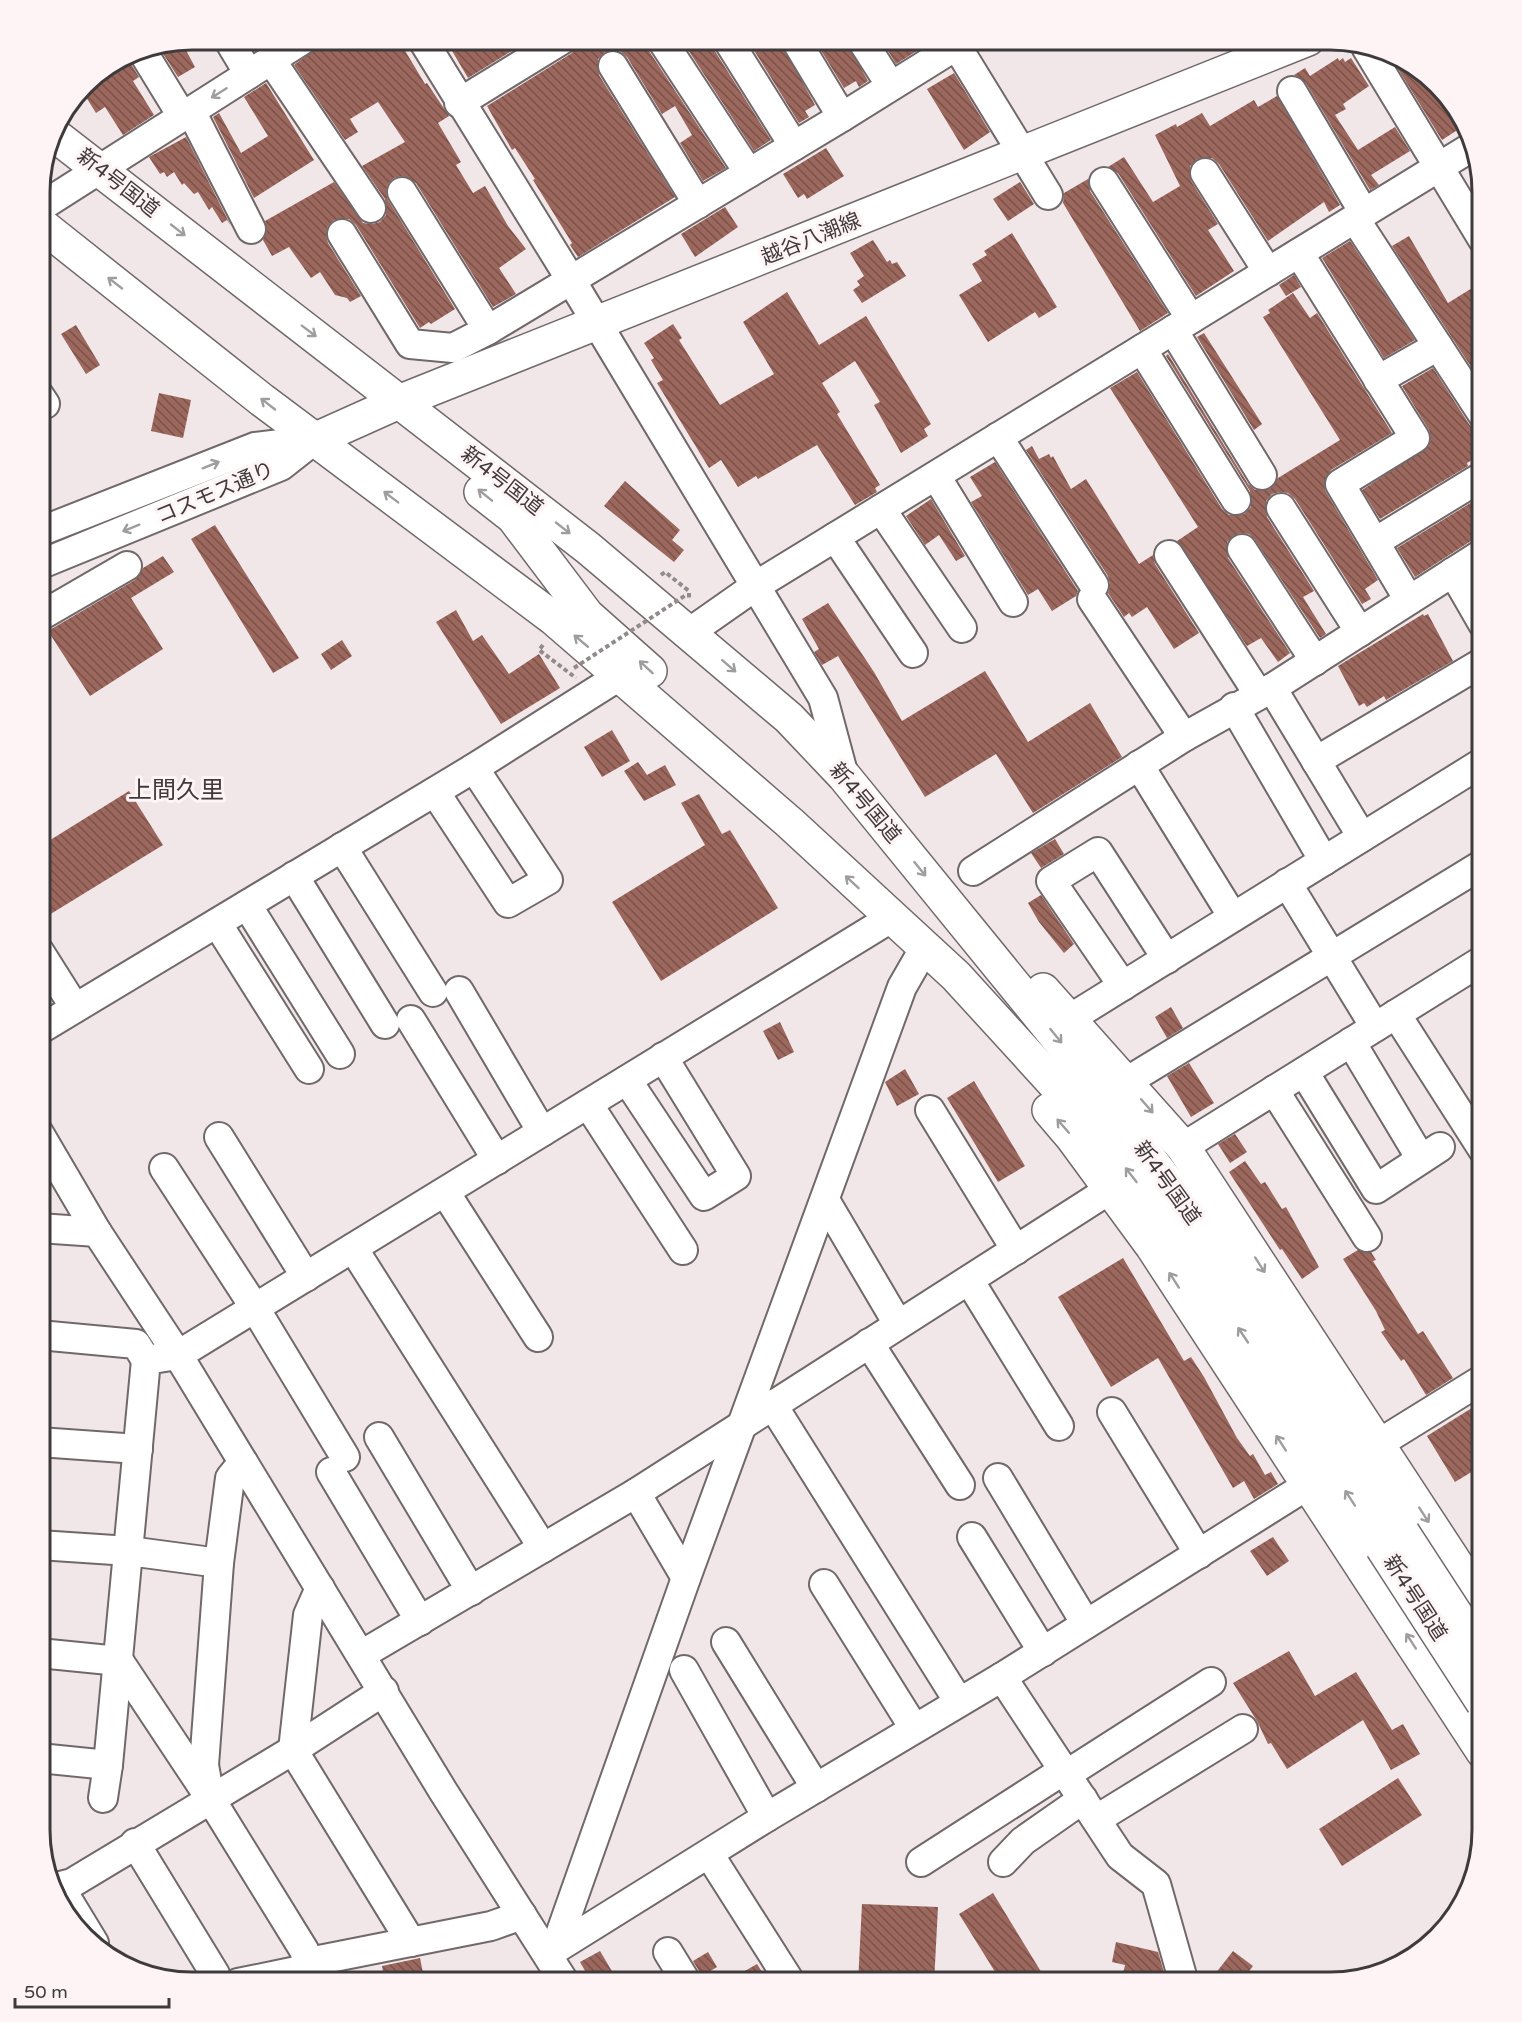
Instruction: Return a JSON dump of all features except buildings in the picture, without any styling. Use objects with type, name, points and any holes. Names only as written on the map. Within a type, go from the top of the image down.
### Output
[{"type":"main road","name":"越谷八潮線","points":[[314,440],[401,401],[1023,154],[1272,50]]},
{"type":"main road","name":"新4号国道","points":[[59,139],[401,401],[690,632],[789,718],[844,776],[1068,1051],[1180,1199],[1393,1540],[1472,1683]]},
{"type":"main road","name":"新4号国道","points":[[50,233],[171,340],[314,440],[554,618],[752,790],[956,976],[1093,1126],[1159,1211],[1393,1540],[1472,1642]]},
{"type":"main road","points":[[401,401],[404,419],[411,431],[430,450],[513,517],[587,615],[725,743],[752,790]]},
{"type":"main road","points":[[945,900],[979,924],[1071,1018],[1183,1147],[1472,1588]]},
{"type":"main road","points":[[956,976],[983,1028],[1072,1137],[1152,1246],[1472,1735]]},
{"type":"street","points":[[241,50],[260,67],[371,207]]},
{"type":"street","points":[[50,201],[287,50]]},
{"type":"street","points":[[428,50],[459,103],[598,324],[823,698],[844,776]]},
{"type":"street","points":[[459,103],[545,50]]},
{"type":"street","points":[[668,50],[749,173]]},
{"type":"street","points":[[734,50],[794,146]]},
{"type":"street","points":[[802,50],[842,117]]},
{"type":"street","points":[[868,50],[891,86]]},
{"type":"street","points":[[342,234],[410,344],[453,348],[488,330],[842,117],[891,86],[939,50]]},
{"type":"street","points":[[950,50],[1023,154],[1048,195]]},
{"type":"street","points":[[1371,56],[1472,222]]},
{"type":"street","points":[[147,57],[186,113],[251,229]]},
{"type":"street","points":[[613,66],[698,204]]},
{"type":"street","points":[[1292,92],[1359,216],[1472,398]]},
{"type":"street","points":[[690,632],[756,585],[1466,150]]},
{"type":"street","points":[[1205,173],[1268,272]]},
{"type":"street","points":[[1104,182],[1262,475]]},
{"type":"street","points":[[402,192],[488,330]]},
{"type":"street","points":[[1299,253],[1415,438],[1340,484],[1409,600]]},
{"type":"street","points":[[1378,380],[1438,346]]},
{"type":"street","points":[[1143,349],[1236,500]]},
{"type":"street","points":[[998,437],[1184,737]]},
{"type":"street","name":"コスモス通り","points":[[50,526],[165,474],[255,447],[314,440]]},
{"type":"street","name":"コスモス通り","points":[[50,560],[281,466],[314,440]]},
{"type":"street","points":[[936,476],[1013,602]]},
{"type":"street","points":[[1375,542],[1472,483]]},
{"type":"street","points":[[1281,508],[1360,632]]},
{"type":"street","points":[[881,509],[963,628]]},
{"type":"street","points":[[835,537],[912,653]]},
{"type":"street","points":[[1242,549],[1314,661]]},
{"type":"street","points":[[1169,555],[1255,697],[1324,861]]},
{"type":"street","points":[[973,871],[1184,737],[1314,661],[1472,560]]},
{"type":"street","points":[[50,611],[127,566]]},
{"type":"street","points":[[1453,572],[1472,605]]},
{"type":"street","points":[[1316,761],[1472,669]]},
{"type":"street","points":[[50,1023],[435,792],[621,675]]},
{"type":"street","points":[[1255,697],[1316,761],[1362,837]]},
{"type":"street","points":[[1139,765],[1233,917]]},
{"type":"street","points":[[435,792],[508,903],[548,880],[474,768]]},
{"type":"street","points":[[1071,1018],[1472,769]]},
{"type":"street","points":[[342,847],[446,991],[542,1132]]},
{"type":"street","points":[[1122,986],[1052,881],[1098,852],[1167,959]]},
{"type":"street","points":[[1126,1082],[1472,871]]},
{"type":"street","points":[[294,876],[497,1160]]},
{"type":"street","points":[[1287,884],[1332,956],[1385,1020],[1472,1135]]},
{"type":"street","points":[[247,905],[340,1054]]},
{"type":"street","points":[[146,1360],[178,1355],[891,918]]},
{"type":"street","points":[[217,923],[309,1069]]},
{"type":"street","points":[[551,1951],[902,987],[925,947]]},
{"type":"street","points":[[1183,1147],[1472,967]]},
{"type":"street","points":[[50,968],[75,1008]]},
{"type":"street","points":[[1304,1071],[1376,1189],[1430,1153],[1351,1042]]},
{"type":"street","points":[[627,1080],[704,1196],[736,1176],[663,1058]]},
{"type":"street","points":[[1274,1090],[1367,1237]]},
{"type":"street","points":[[588,1104],[684,1250]]},
{"type":"street","points":[[930,1110],[1016,1250]]},
{"type":"street","points":[[219,1137],[306,1277]]},
{"type":"street","points":[[50,1152],[97,1232],[178,1355],[522,1915],[551,1951],[560,1972]]},
{"type":"street","points":[[164,1168],[255,1308],[420,1621]]},
{"type":"street","points":[[361,1655],[636,1493],[1109,1190]]},
{"type":"street","points":[[445,1192],[538,1337]]},
{"type":"street","points":[[825,1200],[898,1324]]},
{"type":"street","points":[[50,1229],[97,1232]]},
{"type":"street","points":[[353,1248],[543,1548]]},
{"type":"street","points":[[969,1280],[1059,1426]]},
{"type":"street","points":[[50,1336],[136,1344],[146,1360],[119,1661],[103,1798]]},
{"type":"street","points":[[869,1343],[960,1485]]},
{"type":"street","points":[[1378,1444],[1472,1386]]},
{"type":"street","points":[[772,1404],[959,1702]]},
{"type":"street","points":[[1112,1412],[1198,1554]]},
{"type":"street","points":[[379,1437],[471,1591]]},
{"type":"street","points":[[50,1443],[138,1449]]},
{"type":"street","points":[[210,1798],[204,1765],[219,1563],[230,1478],[243,1462]]},
{"type":"street","points":[[998,1478],[1086,1624]]},
{"type":"street","points":[[551,1951],[767,1817],[1002,1677],[1308,1485]]},
{"type":"street","points":[[636,1493],[686,1578]]},
{"type":"street","points":[[972,1537],[1042,1652]]},
{"type":"street","points":[[50,1546],[129,1551],[219,1563]]},
{"type":"street","points":[[824,1584],[914,1728]]},
{"type":"street","points":[[320,1588],[308,1615],[293,1750],[411,1942]]},
{"type":"street","points":[[726,1642],[816,1788]]},
{"type":"street","points":[[50,1654],[119,1661]]},
{"type":"street","points":[[119,1661],[210,1798],[311,1971],[411,1942],[491,1926],[522,1915]]},
{"type":"street","points":[[684,1670],[767,1817]]},
{"type":"street","points":[[1443,1690],[1472,1672]]},
{"type":"street","points":[[1002,1677],[1120,1856],[1156,1884],[1181,1972]]},
{"type":"street","points":[[921,1862],[1211,1683]]},
{"type":"street","points":[[61,1885],[293,1750],[384,1691]]},
{"type":"street","points":[[1003,1862],[1023,1841],[1090,1809],[1243,1729]]},
{"type":"street","points":[[50,1759],[108,1765]]},
{"type":"street","points":[[135,1843],[214,1972]]},
{"type":"street","points":[[709,1854],[784,1972]]},
{"type":"street","points":[[668,1952],[680,1972]]},
{"type":"path","points":[[574,668],[687,593],[665,572],[662,575]]},
{"type":"path","points":[[543,645],[539,650],[575,678]]},
{"type":"district","name":"上間久里","points":[[176,790]]}]
